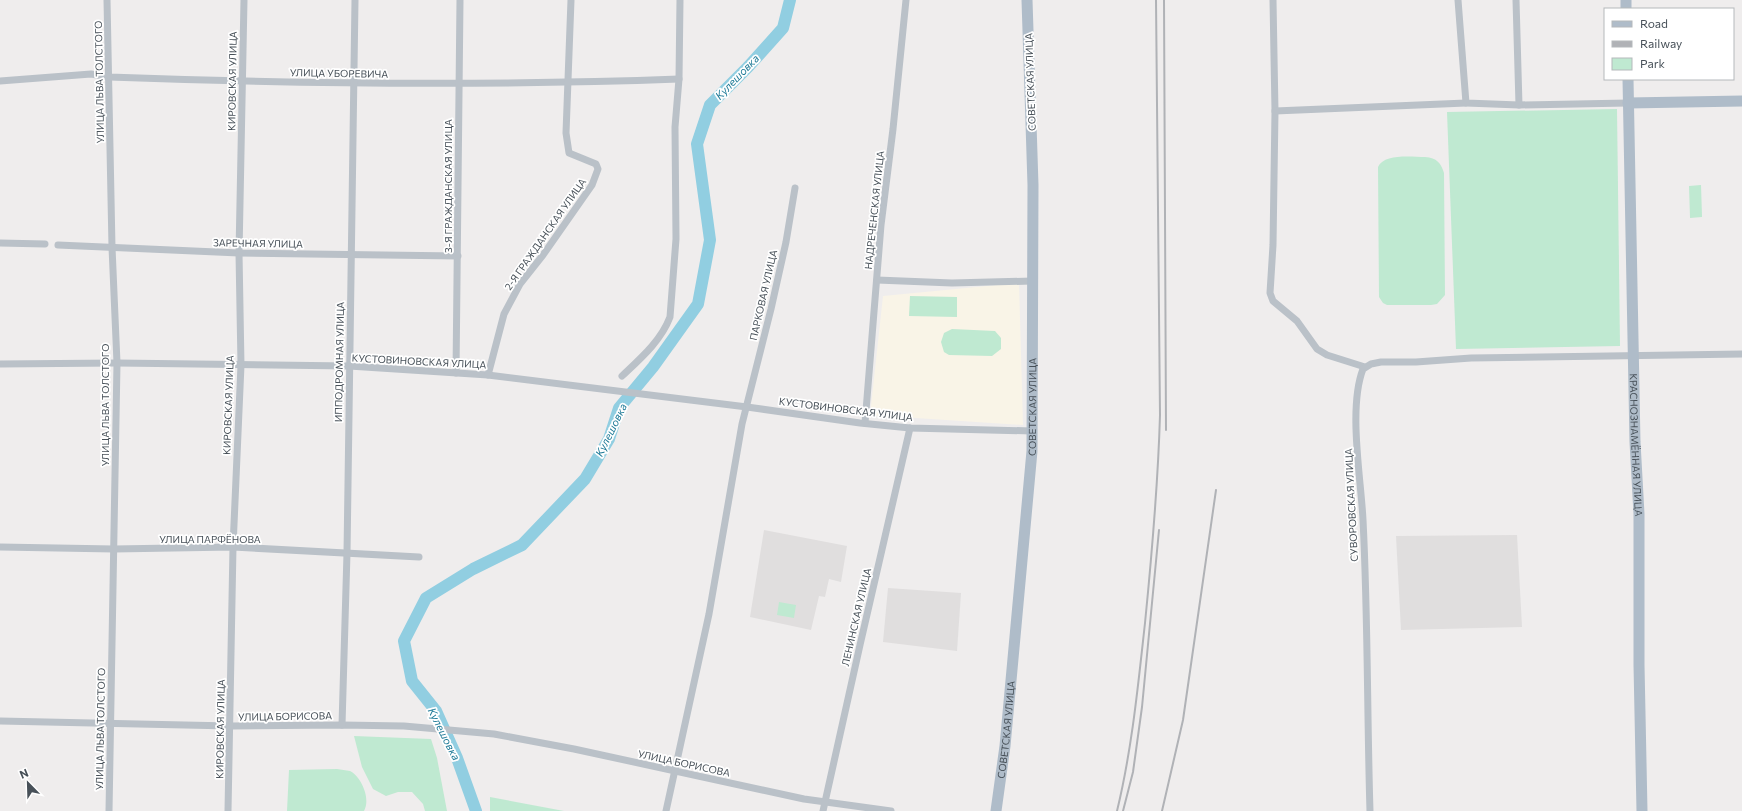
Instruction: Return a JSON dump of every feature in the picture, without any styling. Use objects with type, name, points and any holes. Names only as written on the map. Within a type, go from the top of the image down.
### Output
[{"type":"main road","name":"СОВЕТСКАЯ УЛИЦА","points":[[996,811],[1005,746],[1031,463],[1033,185],[1027,0]]},
{"type":"main road","name":"КРАСНОЗНАМЁННАЯ УЛИЦА","points":[[1628,80],[1639,514],[1639,665],[1642,811]]},
{"type":"main road","points":[[1628,103],[1742,101]]},
{"type":"street","name":"УЛИЦА ЛЬВА ТОЛСТОГО","points":[[108,0],[112,248],[116,363],[109,811]]},
{"type":"street","name":"КИРОВСКАЯ УЛИЦА","points":[[228,811],[231,726],[233,547],[241,365],[239,253],[244,0]]},
{"type":"street","name":"ИППОДРОМНАЯ УЛИЦА","points":[[342,725],[347,553],[350,254],[355,0]]},
{"type":"street","name":"3-Я ГРАЖДАНСКАЯ УЛИЦА","points":[[456,373],[460,0]]},
{"type":"street","name":"2-Я ГРАЖДАНСКАЯ УЛИЦА","points":[[488,375],[504,314],[520,284],[543,255],[592,185],[597,174],[598,169],[596,164],[572,154],[567,150],[566,133],[571,0]]},
{"type":"street","points":[[622,376],[655,343],[670,317],[676,239],[675,127],[679,79],[680,0]]},
{"type":"street","name":"НАДРЕЧЕНСКАЯ УЛИЦА","points":[[865,423],[865,400],[881,225],[893,129],[906,0]]},
{"type":"street","points":[[1273,0],[1275,111],[1273,245],[1270,293],[1273,301],[1297,321],[1317,349],[1327,355],[1365,367],[1381,362],[1531,356],[1742,354]]},
{"type":"street","points":[[1458,0],[1466,103]]},
{"type":"street","points":[[1516,0],[1519,105]]},
{"type":"street","name":"УЛИЦА УБОРЕВИЧА","points":[[0,81],[91,74],[109,77],[242,82],[459,84],[568,83],[679,79]]},
{"type":"street","points":[[1275,111],[1466,103],[1519,105],[1628,103]]},
{"type":"street","name":"ПАРКОВАЯ УЛИЦА","points":[[674,771],[693,691],[707,622],[746,407],[771,309],[786,242],[795,188]]},
{"type":"street","points":[[0,243],[45,244]]},
{"type":"street","name":"ЗАРЕЧНАЯ УЛИЦА","points":[[58,245],[239,253],[458,256]]},
{"type":"street","points":[[877,280],[1032,282]]},
{"type":"street","name":"КУСТОВИНОВСКАЯ УЛИЦА","points":[[0,364],[116,363],[349,366],[488,375],[910,428],[1032,431]]},
{"type":"street","name":"СУВОРОВСКАЯ УЛИЦА","points":[[1365,367],[1360,376],[1358,387],[1356,426],[1363,520],[1370,811]]},
{"type":"street","name":"ЛЕНИНСКАЯ УЛИЦА","points":[[823,811],[910,428]]},
{"type":"street","name":"УЛИЦА ПАРФЁНОВА","points":[[0,548],[114,549],[233,547],[419,557]]},
{"type":"street","name":"УЛИЦА БОРИСОВА","points":[[0,721],[231,726],[342,725],[427,728],[494,734],[574,749],[804,799],[891,811]]},
{"type":"street","points":[[666,811],[674,771]]},
{"type":"shaded area","points":[[1019,283],[1023,425],[870,415],[883,296]]},
{"type":"shaded area","points":[[764,530],[847,546],[841,582],[829,579],[825,597],[819,596],[811,630],[750,617]]},
{"type":"shaded area","points":[[1517,535],[1522,627],[1401,630],[1396,536]]},
{"type":"shaded area","points":[[888,588],[961,593],[957,651],[883,642]]},
{"type":"green space","points":[[1617,109],[1620,346],[1456,349],[1447,112]]},
{"type":"green space","points":[[1406,156],[1425,157],[1438,162],[1444,173],[1445,295],[1437,304],[1387,305],[1383,303],[1379,297],[1378,167],[1381,163],[1392,158]]},
{"type":"green space","points":[[1701,185],[1702,217],[1690,218],[1689,186]]},
{"type":"green space","points":[[910,296],[957,297],[957,317],[909,316]]},
{"type":"green space","points":[[952,329],[995,331],[1001,338],[1001,349],[992,356],[949,355],[944,352],[941,342],[944,333]]},
{"type":"green space","points":[[779,602],[796,605],[794,618],[777,615]]},
{"type":"green space","points":[[354,736],[431,739],[437,758],[447,811],[425,811],[423,804],[412,792],[398,792],[386,796],[373,789],[362,767]]},
{"type":"green space","points":[[337,769],[350,771],[362,783],[366,795],[366,806],[364,811],[287,811],[289,770]]},
{"type":"green space","points":[[490,797],[564,811],[490,811]]},
{"type":"waterway","name":"Кулешовка","points":[[476,811],[457,758],[436,711],[412,681],[404,641],[426,598],[473,569],[522,545],[585,479],[609,439],[619,408],[653,367],[698,304],[710,240],[697,144],[710,105],[748,67],[783,28],[790,0]]},
{"type":"railway","points":[[1117,811],[1131,741],[1140,670],[1152,545],[1159,441],[1156,0]]},
{"type":"railway","points":[[1164,0],[1166,430]]},
{"type":"railway","points":[[1162,811],[1183,720],[1216,490]]},
{"type":"railway","points":[[1123,811],[1133,772],[1142,707],[1159,530]]}]
